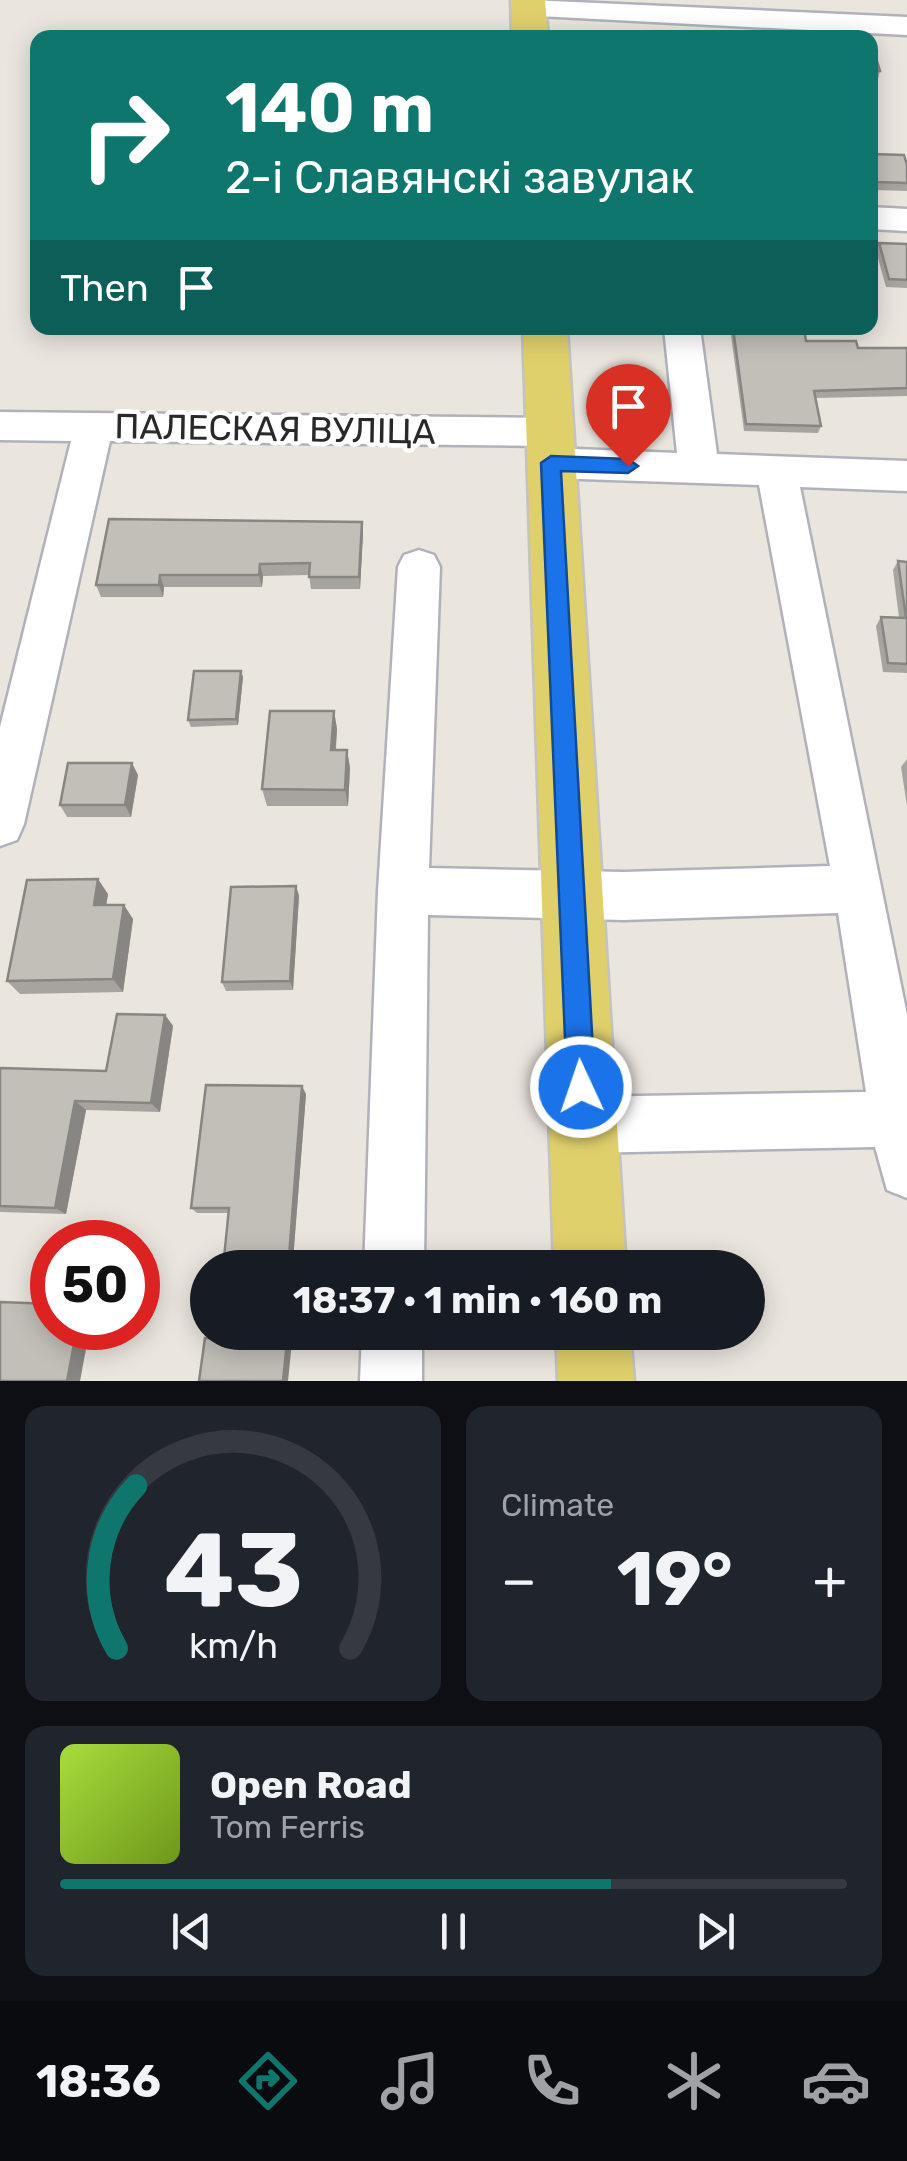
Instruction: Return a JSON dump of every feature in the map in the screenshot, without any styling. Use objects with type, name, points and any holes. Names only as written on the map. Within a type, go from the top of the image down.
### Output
[{"type":"main road","points":[[545,335],[589,1250]]},
{"type":"main road","points":[[594,1350],[596,1381]]},
{"type":"street","points":[[529,15],[644,25],[907,26]]},
{"type":"street","points":[[878,218],[907,220]]},
{"type":"street","points":[[683,335],[699,470]]},
{"type":"street","name":"ПАЛЕСКАЯ ВУЛІЦА","points":[[0,426],[94,426],[550,447],[699,470],[907,476]]},
{"type":"street","points":[[0,824],[94,426]]},
{"type":"street","points":[[583,1125],[904,1136],[777,473]]},
{"type":"street","points":[[394,1250],[403,891],[419,567]]},
{"type":"street","points":[[403,891],[570,896],[859,889]]},
{"type":"street","points":[[391,1381],[392,1350]]},
{"type":"building","points":[[878,154],[904,155],[907,183],[878,182]]},
{"type":"building","points":[[879,243],[907,244],[907,280],[889,279]]},
{"type":"building","points":[[734,335],[805,335],[806,341],[856,341],[858,348],[907,348],[907,388],[814,391],[821,426],[746,424]]},
{"type":"building","points":[[109,519],[362,522],[359,577],[309,577],[310,563],[260,564],[259,575],[160,575],[159,585],[96,585]]},
{"type":"building","points":[[898,561],[907,562],[907,664],[888,663],[881,617],[906,618]]},
{"type":"building","points":[[194,671],[241,671],[236,719],[188,720]]},
{"type":"building","points":[[270,711],[334,711],[331,750],[347,750],[345,790],[262,789]]},
{"type":"building","points":[[68,763],[132,763],[125,805],[60,805]]},
{"type":"building","points":[[98,879],[94,905],[124,905],[113,979],[7,981],[27,880]]},
{"type":"building","points":[[296,886],[290,981],[222,982],[231,887]]},
{"type":"building","points":[[117,1014],[165,1015],[151,1103],[75,1101],[55,1208],[0,1206],[0,1068],[106,1071]]},
{"type":"building","points":[[206,1085],[302,1086],[290,1250],[225,1250],[229,1208],[191,1208]]},
{"type":"building","points":[[0,1302],[30,1303],[30,1350],[73,1350],[67,1381],[0,1381]]},
{"type":"building","points":[[203,1350],[286,1350],[283,1381],[199,1381]]},
{"type":"route","points":[[581,1087],[551,463],[628,466]]}]
